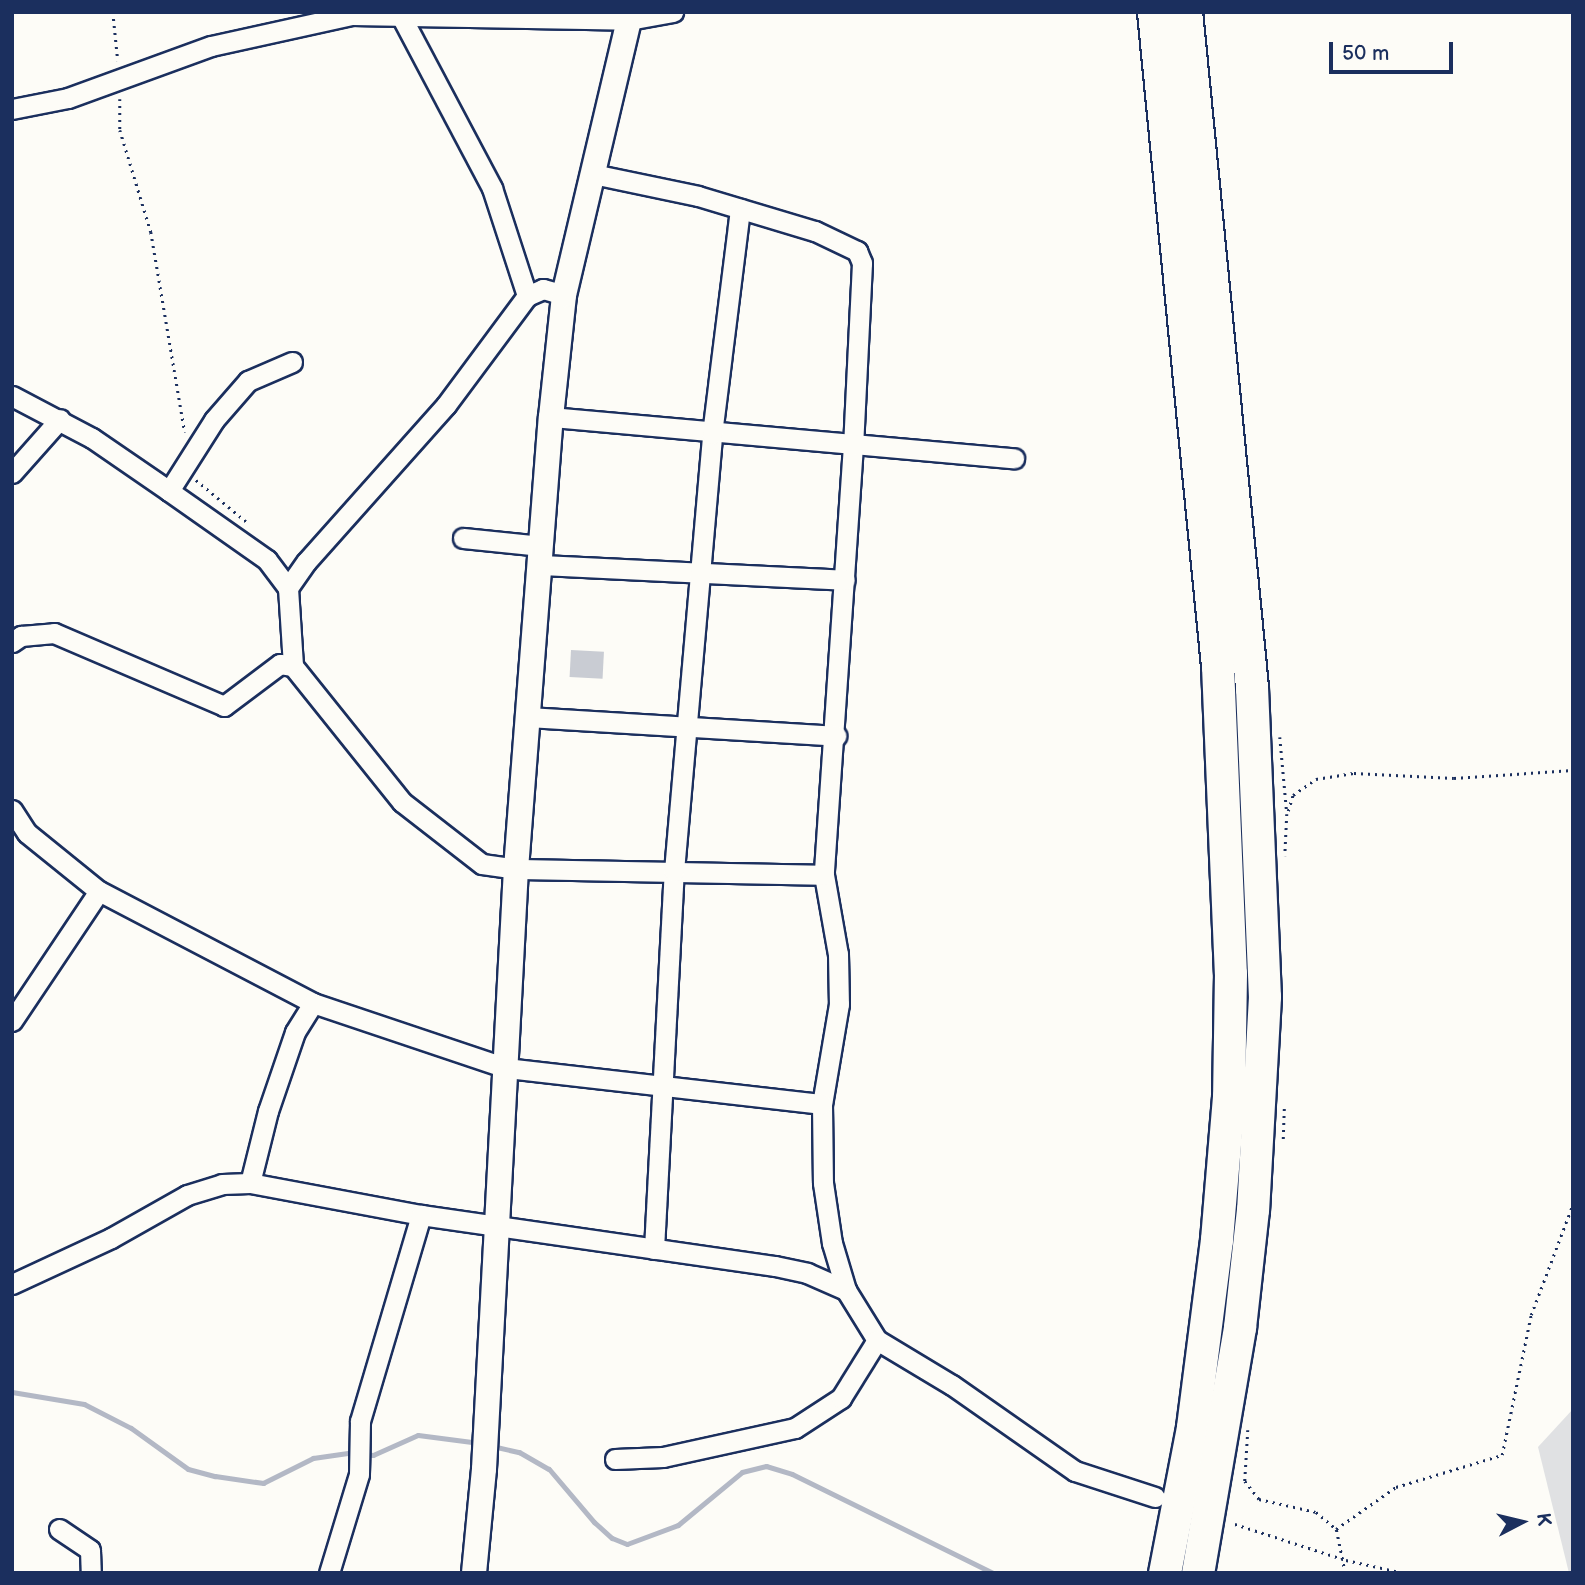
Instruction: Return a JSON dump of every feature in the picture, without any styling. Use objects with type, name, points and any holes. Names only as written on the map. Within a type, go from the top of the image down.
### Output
[{"type":"highway","points":[[1154,12],[1218,666],[1227,798],[1231,974],[1229,1097],[1217,1240],[1193,1428],[1165,1573]]},
{"type":"highway","points":[[1186,12],[1252,688],[1265,997],[1246,1280],[1223,1449],[1198,1573]]},
{"type":"street","points":[[12,109],[120,81],[211,46],[277,29],[352,15],[630,16],[673,12]]},
{"type":"street","points":[[401,16],[492,188],[527,296]]},
{"type":"street","points":[[474,1573],[484,1469],[516,869],[551,417],[564,295],[630,16]]},
{"type":"street","points":[[593,174],[740,209],[815,231],[857,251],[862,263],[853,445],[836,736],[824,875],[838,954],[839,1004],[822,1104],[823,1183],[832,1243],[846,1290],[877,1340],[952,1385],[1075,1471],[1155,1497]]},
{"type":"street","points":[[654,1249],[666,1085],[674,871],[712,434],[740,209]]},
{"type":"street","points":[[288,588],[306,562],[446,405],[527,296],[543,289],[564,295]]},
{"type":"street","points":[[169,491],[189,458],[248,381],[292,362]]},
{"type":"street","points":[[12,396],[61,419],[267,560],[288,588],[293,666],[402,802],[482,864],[516,869],[824,875]]},
{"type":"street","points":[[551,417],[712,434],[1014,458]]},
{"type":"street","points":[[12,473],[61,419]]},
{"type":"street","points":[[463,538],[541,555],[701,572],[845,580]]},
{"type":"street","points":[[12,642],[21,636],[54,633],[224,706],[280,664],[293,666]]},
{"type":"street","points":[[529,717],[687,724],[836,736]]},
{"type":"street","points":[[12,810],[27,833],[99,891],[313,1003],[506,1068],[822,1104]]},
{"type":"street","points":[[12,1021],[99,891]]},
{"type":"street","points":[[250,1183],[272,1100],[295,1032],[313,1003]]},
{"type":"street","points":[[12,1284],[111,1238],[187,1195],[222,1184],[250,1183],[421,1215],[775,1266],[807,1273],[846,1290]]},
{"type":"street","points":[[329,1573],[359,1474],[360,1421],[421,1215]]},
{"type":"street","points":[[615,1459],[663,1457],[795,1428],[841,1398],[877,1340]]},
{"type":"street","points":[[59,1529],[90,1550],[91,1573]]},
{"type":"path","points":[[113,12],[120,81],[120,130],[151,232],[190,476],[233,508],[256,531]]},
{"type":"path","points":[[1286,814],[1293,795],[1316,779],[1354,773],[1454,778],[1573,770]]},
{"type":"path","points":[[1345,1573],[1346,1560],[1336,1529],[1396,1487],[1502,1455],[1531,1315],[1573,1204]]},
{"type":"path","points":[[1235,1524],[1346,1560],[1404,1573]]},
{"type":"shaded area","points":[[1573,1409],[1573,1573],[1569,1573],[1538,1447]]},
{"type":"building","points":[[571,650],[604,652],[603,679],[570,677]]},
{"type":"waterway","points":[[12,1392],[84,1404],[131,1428],[188,1469],[215,1476],[263,1483],[313,1458],[355,1452]]},
{"type":"waterway","points":[[364,1454],[373,1455],[418,1435],[479,1443]]},
{"type":"waterway","points":[[492,1446],[519,1452],[549,1469],[594,1522],[612,1538],[627,1544],[678,1525],[742,1472],[766,1466],[792,1474],[993,1573]]}]
